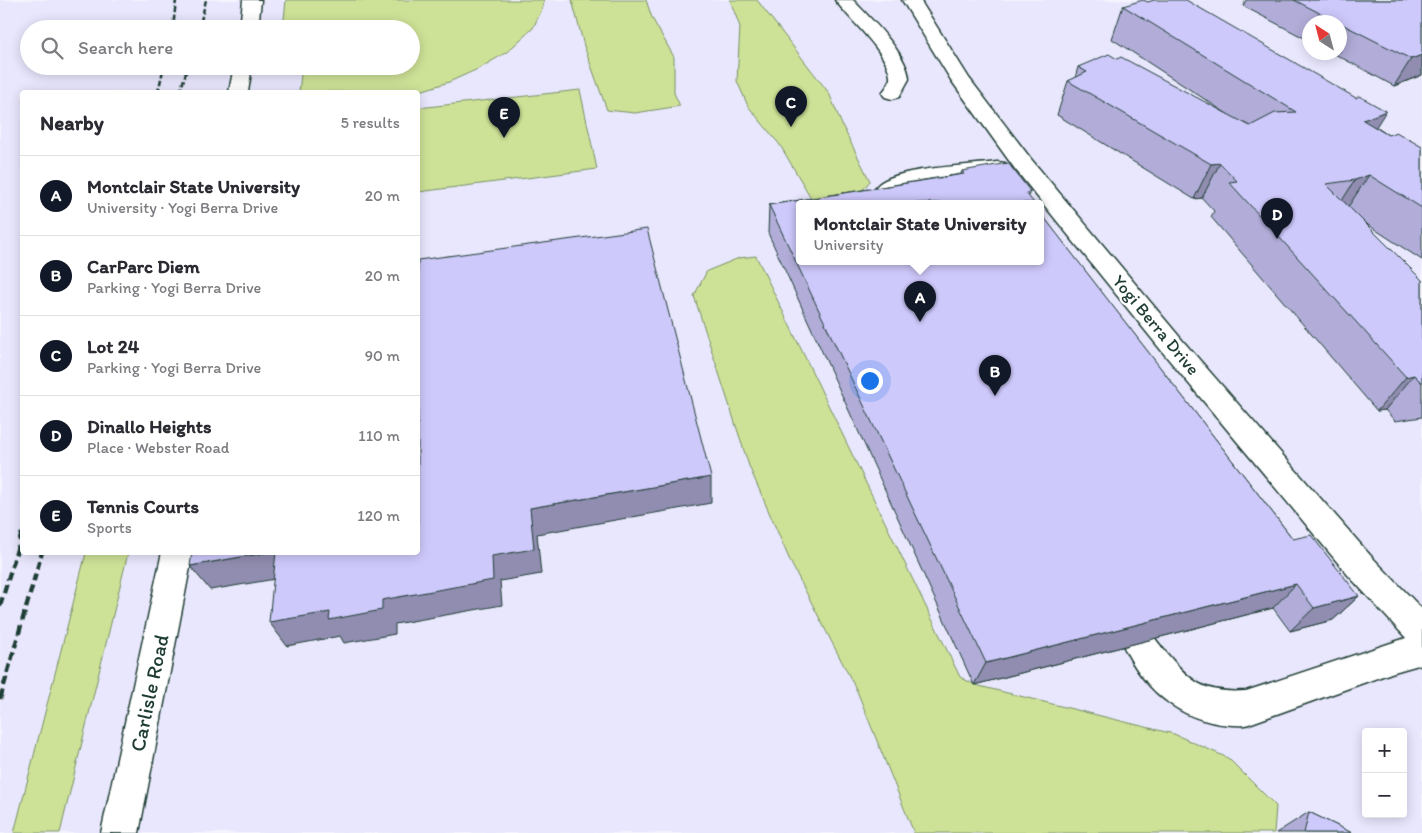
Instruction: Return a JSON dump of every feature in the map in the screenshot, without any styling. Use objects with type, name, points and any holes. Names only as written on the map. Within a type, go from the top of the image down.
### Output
[{"type":"street","points":[[250,20],[252,0]]},
{"type":"street","points":[[844,0],[888,53],[899,70],[900,78],[892,93]]},
{"type":"street","name":"Yogi Berra Drive","points":[[911,0],[961,80],[1023,164],[1174,348],[1340,543],[1422,632]]},
{"type":"street","points":[[239,90],[242,75]]},
{"type":"street","points":[[881,200],[884,191],[889,186],[906,180],[1023,164]]},
{"type":"street","name":"Carlisle Road","points":[[120,833],[177,555]]},
{"type":"street","points":[[1139,642],[1163,676],[1184,695],[1215,708],[1231,710],[1246,708],[1394,656],[1422,649]]},
{"type":"shaded area","points":[[0,0],[1422,0],[1422,833],[0,833]]},
{"type":"green space","points":[[286,0],[544,0],[543,7],[533,28],[507,52],[480,68],[449,82],[420,91],[299,90],[301,75],[420,75],[420,20],[284,20]]},
{"type":"green space","points":[[572,0],[646,0],[652,18],[674,57],[674,93],[680,106],[635,113],[607,110],[584,46]]},
{"type":"green space","points":[[730,0],[757,0],[829,93],[842,125],[870,181],[862,191],[826,200],[812,200],[780,145],[748,106],[737,81],[740,27]]},
{"type":"green space","points":[[580,90],[597,169],[420,192],[420,108]]},
{"type":"green space","points":[[756,256],[960,677],[975,685],[1174,734],[1228,758],[1276,806],[1274,833],[914,833],[857,691],[791,563],[749,466],[694,296],[707,271],[739,258]]},
{"type":"green space","points":[[85,555],[128,555],[60,833],[14,833]]},
{"type":"building","points":[[1143,0],[1148,2],[1154,0],[1186,0],[1356,98],[1359,96],[1386,111],[1363,120],[1388,135],[1396,132],[1422,147],[1422,208],[1369,175],[1355,180],[1326,184],[1422,280],[1422,383],[1414,375],[1406,377],[1229,182],[1237,181],[1220,163],[1211,164],[1068,81],[1087,72],[1078,67],[1109,54],[1117,59],[1121,57],[1250,126],[1275,113],[1296,112],[1123,6]]},
{"type":"building","points":[[1294,0],[1422,0],[1422,55],[1411,59],[1347,27],[1347,15],[1324,15]]},
{"type":"building","points":[[1008,163],[1030,191],[1026,193],[1032,200],[800,200],[964,174],[962,171]]},
{"type":"building","points":[[796,201],[796,262],[769,205]]},
{"type":"building","points":[[1044,217],[1293,539],[1311,535],[1359,596],[1314,608],[1296,584],[986,663],[797,265],[1044,265]]},
{"type":"building","points":[[647,229],[711,477],[530,508],[534,549],[492,556],[493,580],[382,600],[382,610],[329,620],[330,612],[269,622],[276,555],[420,555],[420,260]]},
{"type":"building","points":[[192,555],[252,555],[190,566]]},
{"type":"building","points":[[1309,812],[1352,833],[1304,833]]},
{"type":"railway","points":[[174,20],[176,0]]},
{"type":"railway","points":[[201,20],[206,0]]},
{"type":"railway","points":[[158,90],[162,75]]},
{"type":"railway","points":[[181,90],[185,75]]},
{"type":"railway","points":[[0,606],[20,540]]},
{"type":"railway","points":[[0,699],[41,555]]},
{"type":"place","name":"Lot 24","points":[[791,127]]},
{"type":"place","name":"Tennis Courts","points":[[504,138]]},
{"type":"place","name":"Dinallo Heights","points":[[1277,239]]},
{"type":"place","name":"Montclair State University","points":[[920,322]]},
{"type":"place","name":"CarParc Diem","points":[[995,396]]}]
